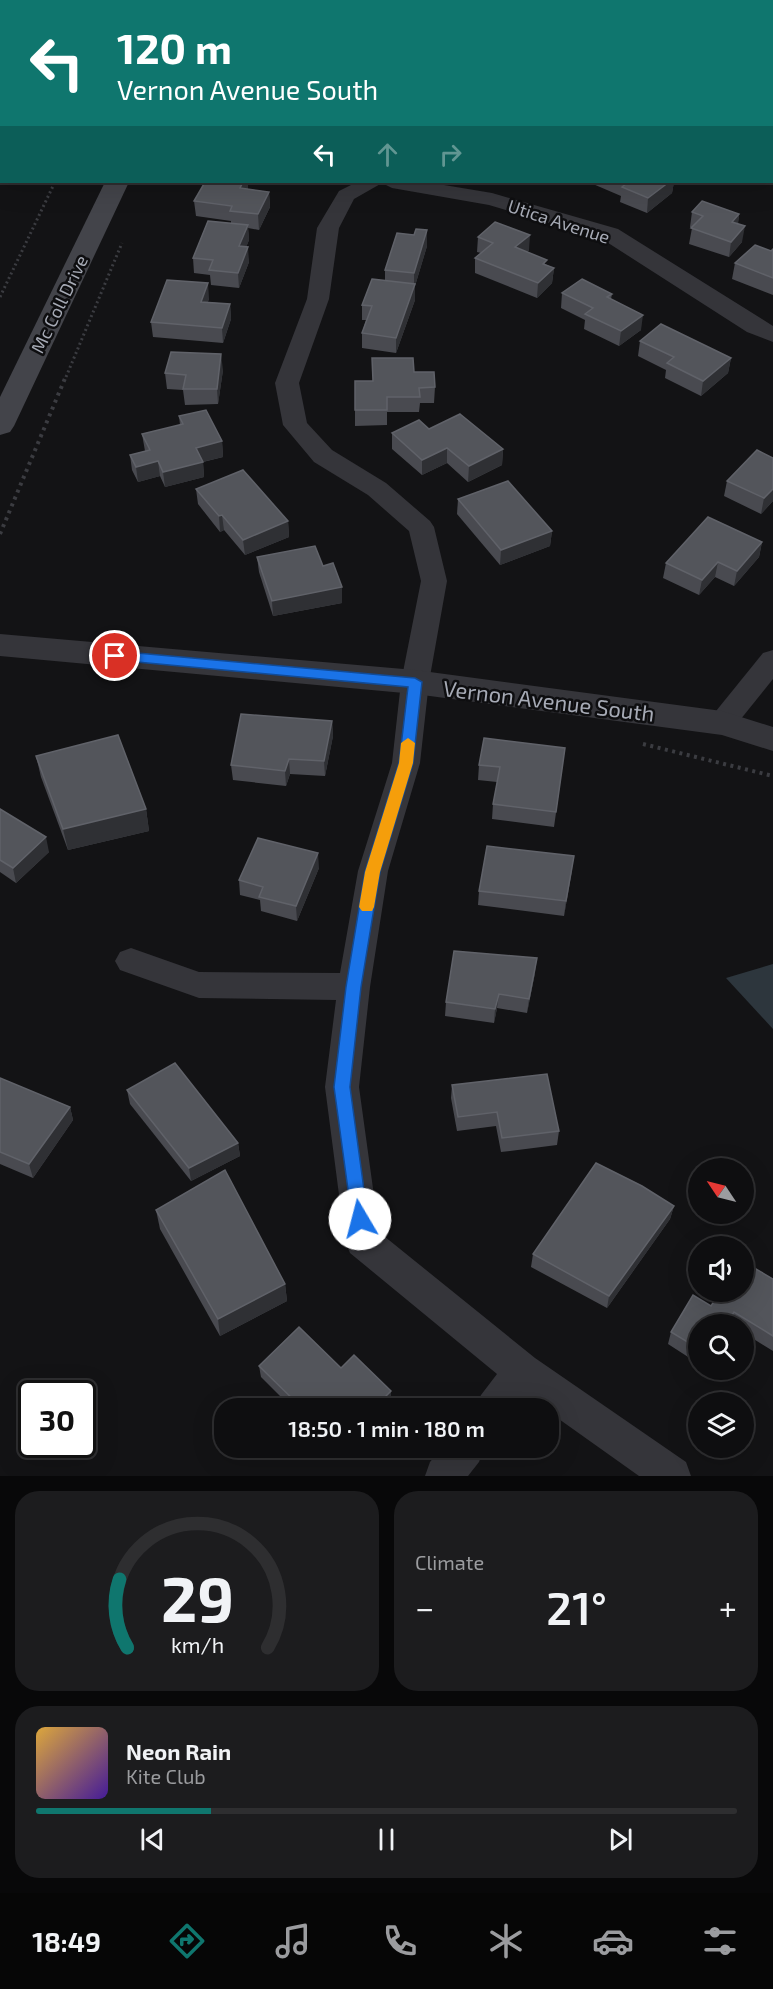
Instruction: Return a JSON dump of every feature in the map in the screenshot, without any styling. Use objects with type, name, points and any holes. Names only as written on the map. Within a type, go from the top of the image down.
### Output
[{"type":"main road","name":"Mc Coll Drive","points":[[0,426],[117,183]]},
{"type":"street","points":[[371,183],[346,195],[328,228],[318,299],[287,383],[295,425],[322,456],[377,489],[421,527],[434,581],[415,682],[406,763],[373,872],[354,987],[342,1087],[363,1241],[522,1371],[672,1476]]},
{"type":"street","name":"Utica Avenue","points":[[398,183],[492,199],[610,234],[755,327],[773,335]]},
{"type":"street","name":"Vernon Avenue South","points":[[0,645],[415,682],[722,723],[773,739]]},
{"type":"street","points":[[722,723],[773,660]]},
{"type":"street","points":[[131,961],[199,985],[354,987]]},
{"type":"street","points":[[502,1398],[522,1371]]},
{"type":"street","points":[[444,1476],[458,1458]]},
{"type":"path","points":[[0,297],[55,183]]},
{"type":"path","points":[[0,534],[126,234]]},
{"type":"shaded area","points":[[773,964],[773,1029],[726,978]]},
{"type":"building","points":[[204,183],[242,183],[240,188],[269,192],[258,214],[230,211],[232,206],[194,201]]},
{"type":"building","points":[[627,183],[668,183],[648,198],[622,187]]},
{"type":"building","points":[[702,201],[739,214],[732,222],[745,226],[731,242],[691,228],[703,216],[692,212]]},
{"type":"building","points":[[208,221],[248,225],[239,246],[248,247],[238,273],[209,270],[213,260],[193,258]]},
{"type":"building","points":[[495,222],[530,235],[515,247],[547,260],[543,264],[554,268],[538,283],[475,258],[493,243],[478,237]]},
{"type":"building","points":[[416,229],[427,230],[414,273],[385,270],[397,233],[414,235]]},
{"type":"building","points":[[755,245],[771,251],[773,249],[773,278],[735,263]]},
{"type":"building","points":[[372,279],[415,284],[396,338],[362,333],[372,306],[362,305]]},
{"type":"building","points":[[582,279],[612,294],[607,297],[643,315],[621,331],[585,314],[593,308],[562,293]]},
{"type":"building","points":[[167,280],[208,283],[201,302],[230,304],[222,328],[151,322]]},
{"type":"building","points":[[661,324],[731,358],[703,381],[667,363],[674,357],[640,341]]},
{"type":"building","points":[[171,352],[221,354],[217,389],[183,389],[186,375],[165,373]]},
{"type":"building","points":[[372,358],[413,358],[414,372],[434,372],[435,387],[419,388],[420,397],[387,397],[387,410],[355,410],[355,381],[373,381]]},
{"type":"building","points":[[206,410],[222,441],[196,448],[203,462],[163,472],[158,461],[136,467],[130,455],[150,450],[142,434],[183,424],[179,416]]},
{"type":"building","points":[[460,414],[503,449],[469,466],[447,448],[422,460],[392,433],[419,420],[429,429]]},
{"type":"building","points":[[757,450],[773,458],[773,489],[764,498],[727,481]]},
{"type":"building","points":[[243,470],[288,521],[243,540],[196,489]]},
{"type":"building","points":[[508,481],[552,531],[501,550],[458,499]]},
{"type":"building","points":[[708,517],[762,542],[737,571],[718,562],[702,580],[666,563]]},
{"type":"building","points":[[315,546],[323,566],[333,563],[342,587],[272,601],[257,557]]},
{"type":"building","points":[[241,714],[332,721],[324,761],[289,759],[285,771],[231,765]]},
{"type":"building","points":[[118,735],[146,809],[63,829],[36,756]]},
{"type":"building","points":[[484,738],[565,748],[556,812],[493,804],[500,767],[479,765]]},
{"type":"building","points":[[0,809],[46,837],[13,868],[0,860]]},
{"type":"building","points":[[258,838],[318,853],[296,906],[259,897],[263,887],[239,880]]},
{"type":"building","points":[[487,846],[574,856],[566,901],[479,891]]},
{"type":"building","points":[[454,951],[537,958],[529,999],[499,994],[495,1009],[446,1002]]},
{"type":"building","points":[[175,1063],[238,1143],[189,1168],[127,1090]]},
{"type":"building","points":[[547,1074],[559,1131],[502,1138],[497,1112],[458,1117],[452,1085]]},
{"type":"building","points":[[0,1078],[70,1107],[29,1164],[0,1152]]},
{"type":"building","points":[[596,1163],[642,1186],[674,1206],[609,1296],[533,1254]]},
{"type":"building","points":[[225,1170],[285,1284],[218,1319],[156,1210]]},
{"type":"building","points":[[754,1268],[773,1279],[773,1336],[754,1324],[754,1314],[734,1312],[733,1314],[688,1314],[688,1342],[671,1332],[689,1302],[704,1302],[711,1306],[714,1302],[754,1302]]},
{"type":"building","points":[[299,1327],[341,1368],[354,1355],[391,1391],[384,1398],[292,1398],[259,1366]]},
{"type":"slow traffic","points":[[367,907],[373,872],[406,763],[408,743]]},
{"type":"route","points":[[115,656],[415,682],[406,763],[373,872],[354,987],[342,1087],[360,1219]]}]
